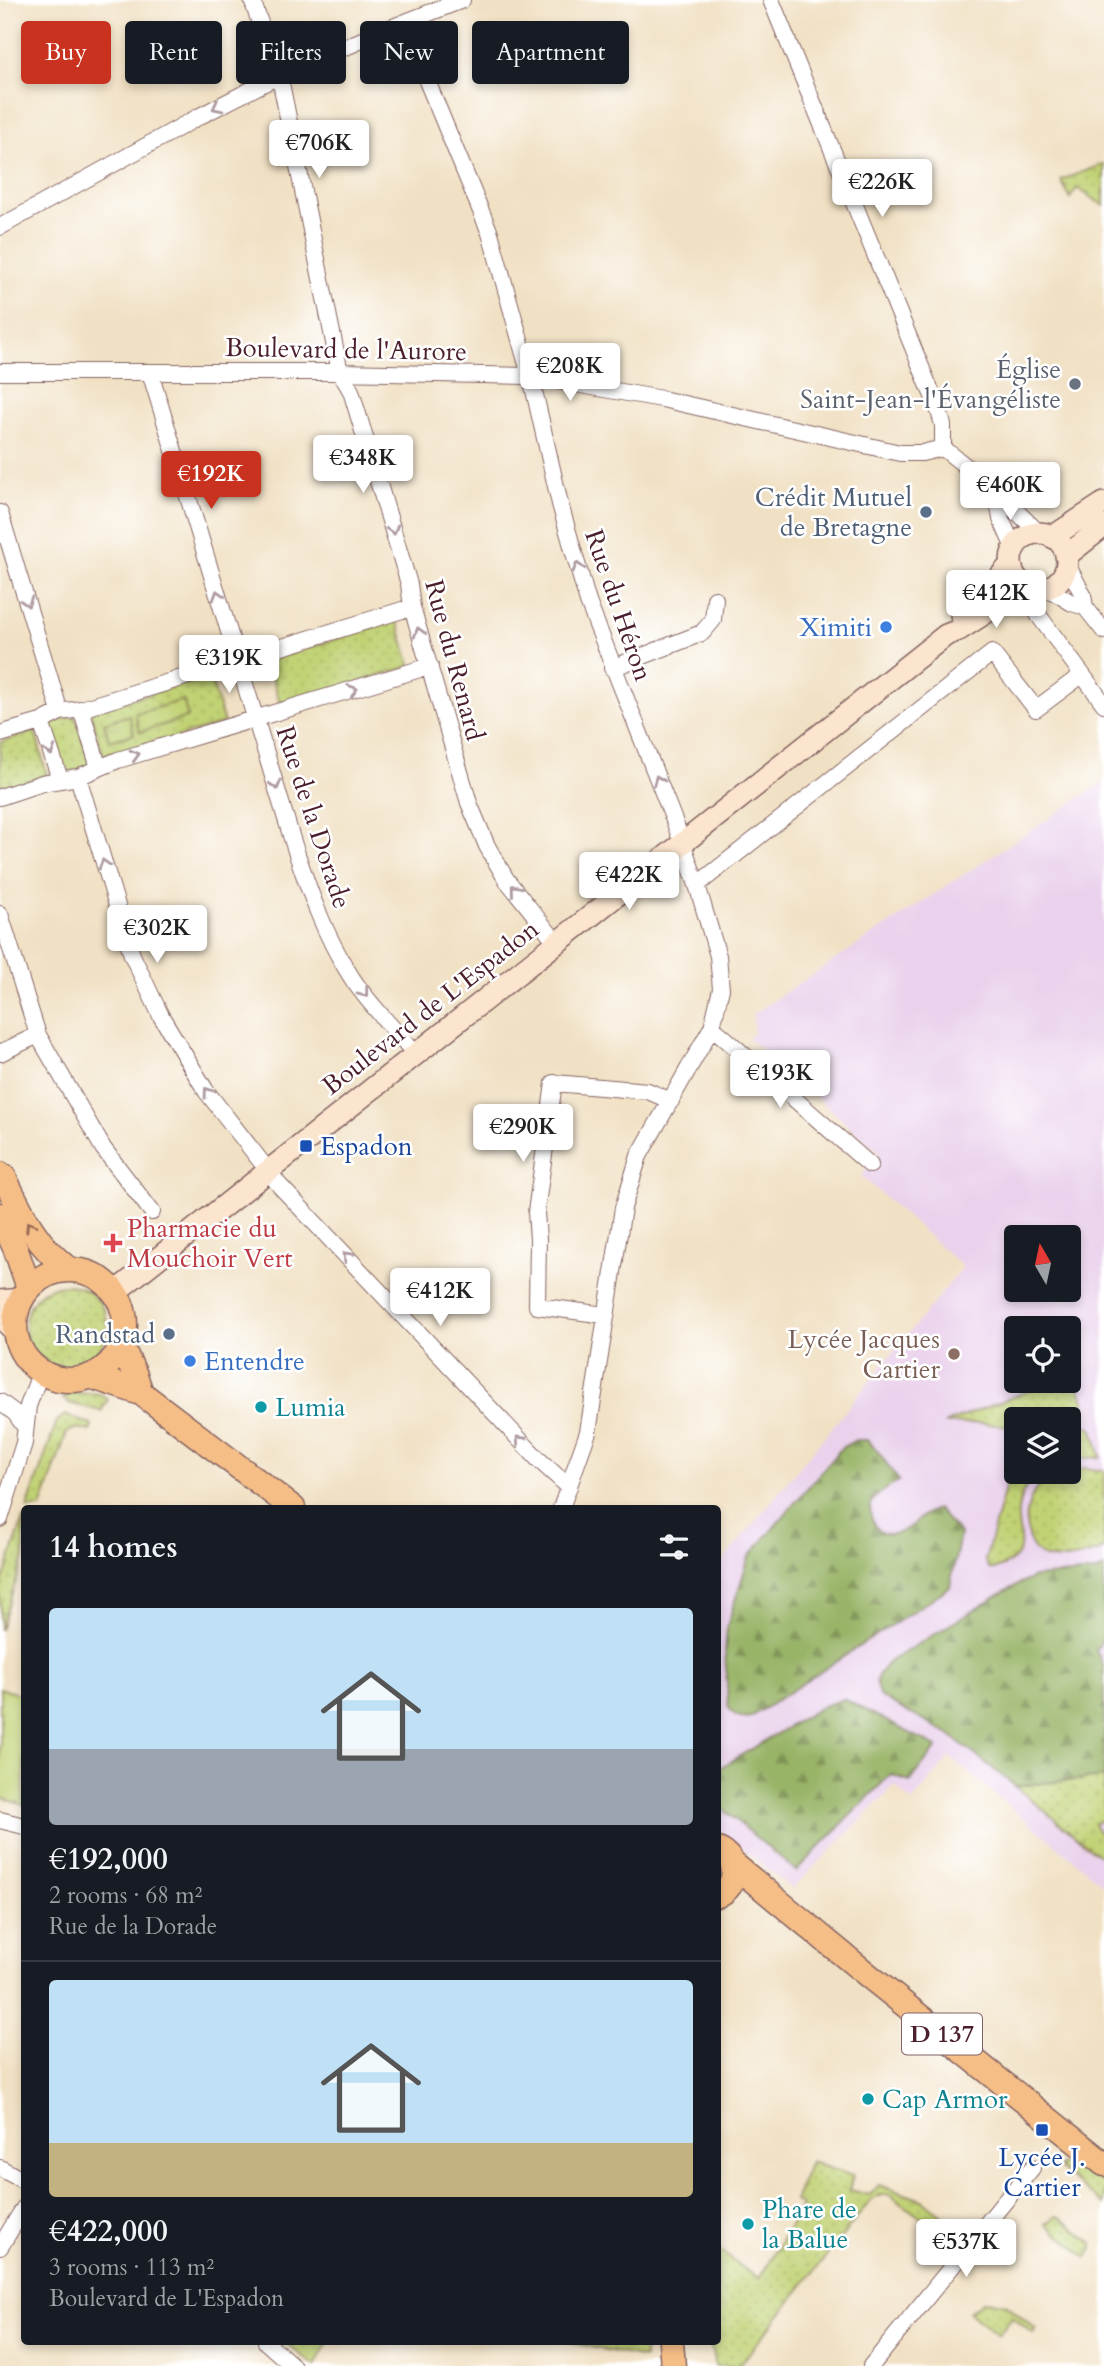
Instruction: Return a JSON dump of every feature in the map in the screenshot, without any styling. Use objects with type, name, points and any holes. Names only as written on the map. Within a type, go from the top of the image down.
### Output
[{"type":"main road","points":[[0,1174],[44,1248],[70,1270]]},
{"type":"main road","points":[[0,1215],[16,1250],[17,1310],[8,1325],[29,1361],[55,1378],[73,1380],[90,1376],[114,1358],[121,1345],[124,1318],[114,1293],[102,1280],[87,1273],[70,1270],[47,1275],[17,1296]]},
{"type":"main road","points":[[121,1345],[141,1393]]},
{"type":"main road","points":[[90,1376],[141,1393],[289,1505]]},
{"type":"main road","points":[[721,1893],[733,1879],[725,1856]]},
{"type":"main road","name":"D 137","points":[[725,1856],[1104,2164]]},
{"type":"main road","name":"D 137","points":[[721,1893],[781,1903]]},
{"type":"main road","points":[[671,2345],[673,2366]]},
{"type":"street","name":"Rue du Renard","points":[[252,0],[259,21]]},
{"type":"street","points":[[408,21],[462,0]]},
{"type":"street","points":[[771,0],[939,411],[943,425],[943,448],[972,471],[998,501],[1013,508],[1064,549],[1066,560],[1083,595],[1085,607],[1104,631]]},
{"type":"street","points":[[0,227],[262,84]]},
{"type":"street","name":"Rue du Renard","points":[[280,84],[340,372],[351,391],[409,584],[412,607],[469,803],[486,846],[506,879],[557,943]]},
{"type":"street","name":"Rue du Héron","points":[[428,84],[490,233],[588,603],[682,844],[718,956],[721,989],[712,1027],[639,1156],[630,1180],[623,1208],[587,1432],[562,1505]]},
{"type":"street","name":"Boulevard de l'Aurore","points":[[0,372],[340,372],[529,376],[662,399],[900,453],[922,453],[943,448]]},
{"type":"street","name":"Rue de la Dorade","points":[[150,372],[311,896],[330,939],[351,976],[415,1054]]},
{"type":"street","points":[[998,501],[1017,579],[1085,607]]},
{"type":"street","points":[[1012,556],[1026,537],[1045,535],[1104,503]]},
{"type":"street","points":[[0,513],[60,712]]},
{"type":"street","points":[[1037,588],[1060,579],[1066,560],[1104,526]]},
{"type":"street","name":"Boulevard de L'Espadon","points":[[946,635],[953,622],[984,595],[1012,556]]},
{"type":"street","points":[[1037,588],[1032,603],[1039,616],[1104,704]]},
{"type":"street","name":"Boulevard de L'Espadon","points":[[114,1293],[946,635],[959,630],[1001,602],[1037,588]]},
{"type":"street","points":[[612,668],[702,633],[713,620],[715,599]]},
{"type":"street","points":[[0,734],[41,722],[60,712],[81,709],[412,607]]},
{"type":"street","points":[[697,885],[992,653],[1037,709],[1075,680]]},
{"type":"street","points":[[0,797],[60,779],[78,777],[118,760],[430,666]]},
{"type":"street","points":[[81,709],[99,768]]},
{"type":"street","points":[[41,722],[60,779]]},
{"type":"street","points":[[78,777],[132,955],[161,1016],[206,1091],[268,1171],[538,1460],[569,1487]]},
{"type":"street","points":[[0,914],[38,1035],[103,1147],[152,1212]]},
{"type":"street","points":[[712,1027],[870,1165]]},
{"type":"street","points":[[0,1052],[38,1035]]},
{"type":"street","points":[[605,1315],[537,1306],[536,1212],[554,1083],[648,1091],[671,1101]]},
{"type":"street","points":[[0,1519],[24,1443],[29,1406],[41,1371]]},
{"type":"street","points":[[0,1402],[15,1413],[25,1427]]},
{"type":"street","points":[[0,1820],[21,1825]]},
{"type":"street","points":[[0,2168],[21,2179]]},
{"type":"street","points":[[871,2366],[1032,2168]]},
{"type":"street","points":[[0,2247],[21,2213]]},
{"type":"street","points":[[269,2345],[293,2366]]},
{"type":"shaded area","name":"Lycée Jacques Cartier","points":[[1104,782],[1104,1885],[950,1757],[912,1802],[895,1786],[792,1889],[721,1831],[721,1563],[963,1267],[861,1176],[880,1153],[748,1038],[754,1034],[753,1014]]},
{"type":"green space","points":[[1104,164],[1104,206],[1077,188],[1070,198],[1061,180]]},
{"type":"green space","points":[[397,620],[411,666],[281,706],[267,661]]},
{"type":"green space","points":[[210,676],[224,723],[104,759],[90,711]]},
{"type":"green space","points":[[183,700],[188,717],[140,732],[135,714]]},
{"type":"green space","points":[[129,715],[134,734],[109,741],[104,723]]},
{"type":"green space","points":[[75,716],[90,763],[85,769],[65,772],[52,737],[52,722]]},
{"type":"green space","points":[[35,731],[47,775],[0,789],[0,742]]},
{"type":"green space","points":[[66,1285],[82,1288],[95,1297],[104,1310],[107,1326],[104,1342],[95,1355],[82,1364],[66,1367],[50,1364],[37,1355],[28,1342],[25,1326],[28,1310],[37,1297],[50,1288]]},
{"type":"green space","points":[[1081,1392],[1086,1405],[1081,1412],[1081,1407],[1004,1407],[1004,1426],[984,1423],[944,1424],[1023,1393]]},
{"type":"green space","points":[[69,1394],[100,1394],[108,1399],[101,1411],[69,1403],[62,1398]]},
{"type":"green space","points":[[65,1415],[92,1426],[90,1431],[77,1428],[67,1432],[42,1505],[28,1505],[57,1421]]},
{"type":"green space","points":[[1088,1425],[1093,1430],[1101,1457],[1081,1458],[1081,1426]]},
{"type":"green space","points":[[856,1440],[867,1440],[899,1481],[872,1502],[871,1514],[878,1530],[883,1533],[899,1533],[937,1509],[960,1534],[950,1587],[751,1717],[737,1716],[728,1706],[725,1651],[727,1626],[749,1557],[841,1448]]},
{"type":"green space","points":[[1081,1469],[1104,1471],[1104,1549],[1066,1559],[1044,1557],[1030,1543],[1027,1533],[1030,1500],[1041,1484],[1081,1484]]},
{"type":"green space","points":[[1006,1484],[1028,1484],[1018,1511],[1021,1542],[1018,1555],[997,1568],[989,1569],[985,1561]]},
{"type":"green space","points":[[21,1526],[21,1567],[0,1630],[0,1589]]},
{"type":"green space","points":[[1104,1568],[1104,1638],[1096,1650],[1104,1667],[1104,1777],[1015,1786],[950,1735],[880,1697],[876,1685],[877,1677],[890,1661],[1006,1591],[1034,1577],[1096,1572]]},
{"type":"green space","points":[[0,1688],[21,1695],[21,1804],[0,1797]]},
{"type":"green space","points":[[844,1699],[937,1747],[910,1782],[891,1774],[796,1871],[721,1808],[721,1767],[823,1706]]},
{"type":"green space","points":[[1104,1777],[1104,1819],[1094,1824],[1104,1840],[1104,1858],[1015,1786]]},
{"type":"green space","points":[[1071,2155],[1104,2183],[1104,2205],[1059,2168]]},
{"type":"green space","points":[[810,2162],[853,2176],[849,2190],[870,2195],[879,2185],[922,2200],[942,2215],[931,2225],[890,2195],[872,2199],[739,2366],[715,2366],[711,2345],[721,2345],[721,2252],[759,2279],[802,2206],[794,2201]]},
{"type":"green space","points":[[1056,2216],[1093,2244],[1087,2257],[1046,2224]]},
{"type":"green space","points":[[982,2302],[1006,2304],[1036,2329],[1033,2333],[1012,2317],[998,2335],[969,2312]]},
{"type":"green space","points":[[288,2345],[326,2345],[315,2366]]},
{"type":"green space","points":[[581,2345],[644,2345],[644,2358]]},
{"type":"place","name":"Église Saint-Jean-l'Évangéliste","points":[[1075,384]]},
{"type":"place","name":"Crédit Mutuel de Bretagne","points":[[926,512]]},
{"type":"place","name":"Ximiti","points":[[886,627]]},
{"type":"place","name":"Espadon","points":[[306,1146]]},
{"type":"place","name":"Pharmacie du Mouchoir Vert","points":[[113,1243]]},
{"type":"place","name":"Randstad","points":[[169,1334]]},
{"type":"place","name":"Lycée Jacques Cartier","points":[[954,1354]]},
{"type":"place","name":"Entendre","points":[[190,1361]]},
{"type":"place","name":"Lumia","points":[[261,1407]]},
{"type":"place","name":"Cap Armor","points":[[868,2099]]},
{"type":"place","name":"Lycée J. Cartier","points":[[1042,2130]]},
{"type":"place","name":"Phare de la Balue","points":[[748,2224]]}]
